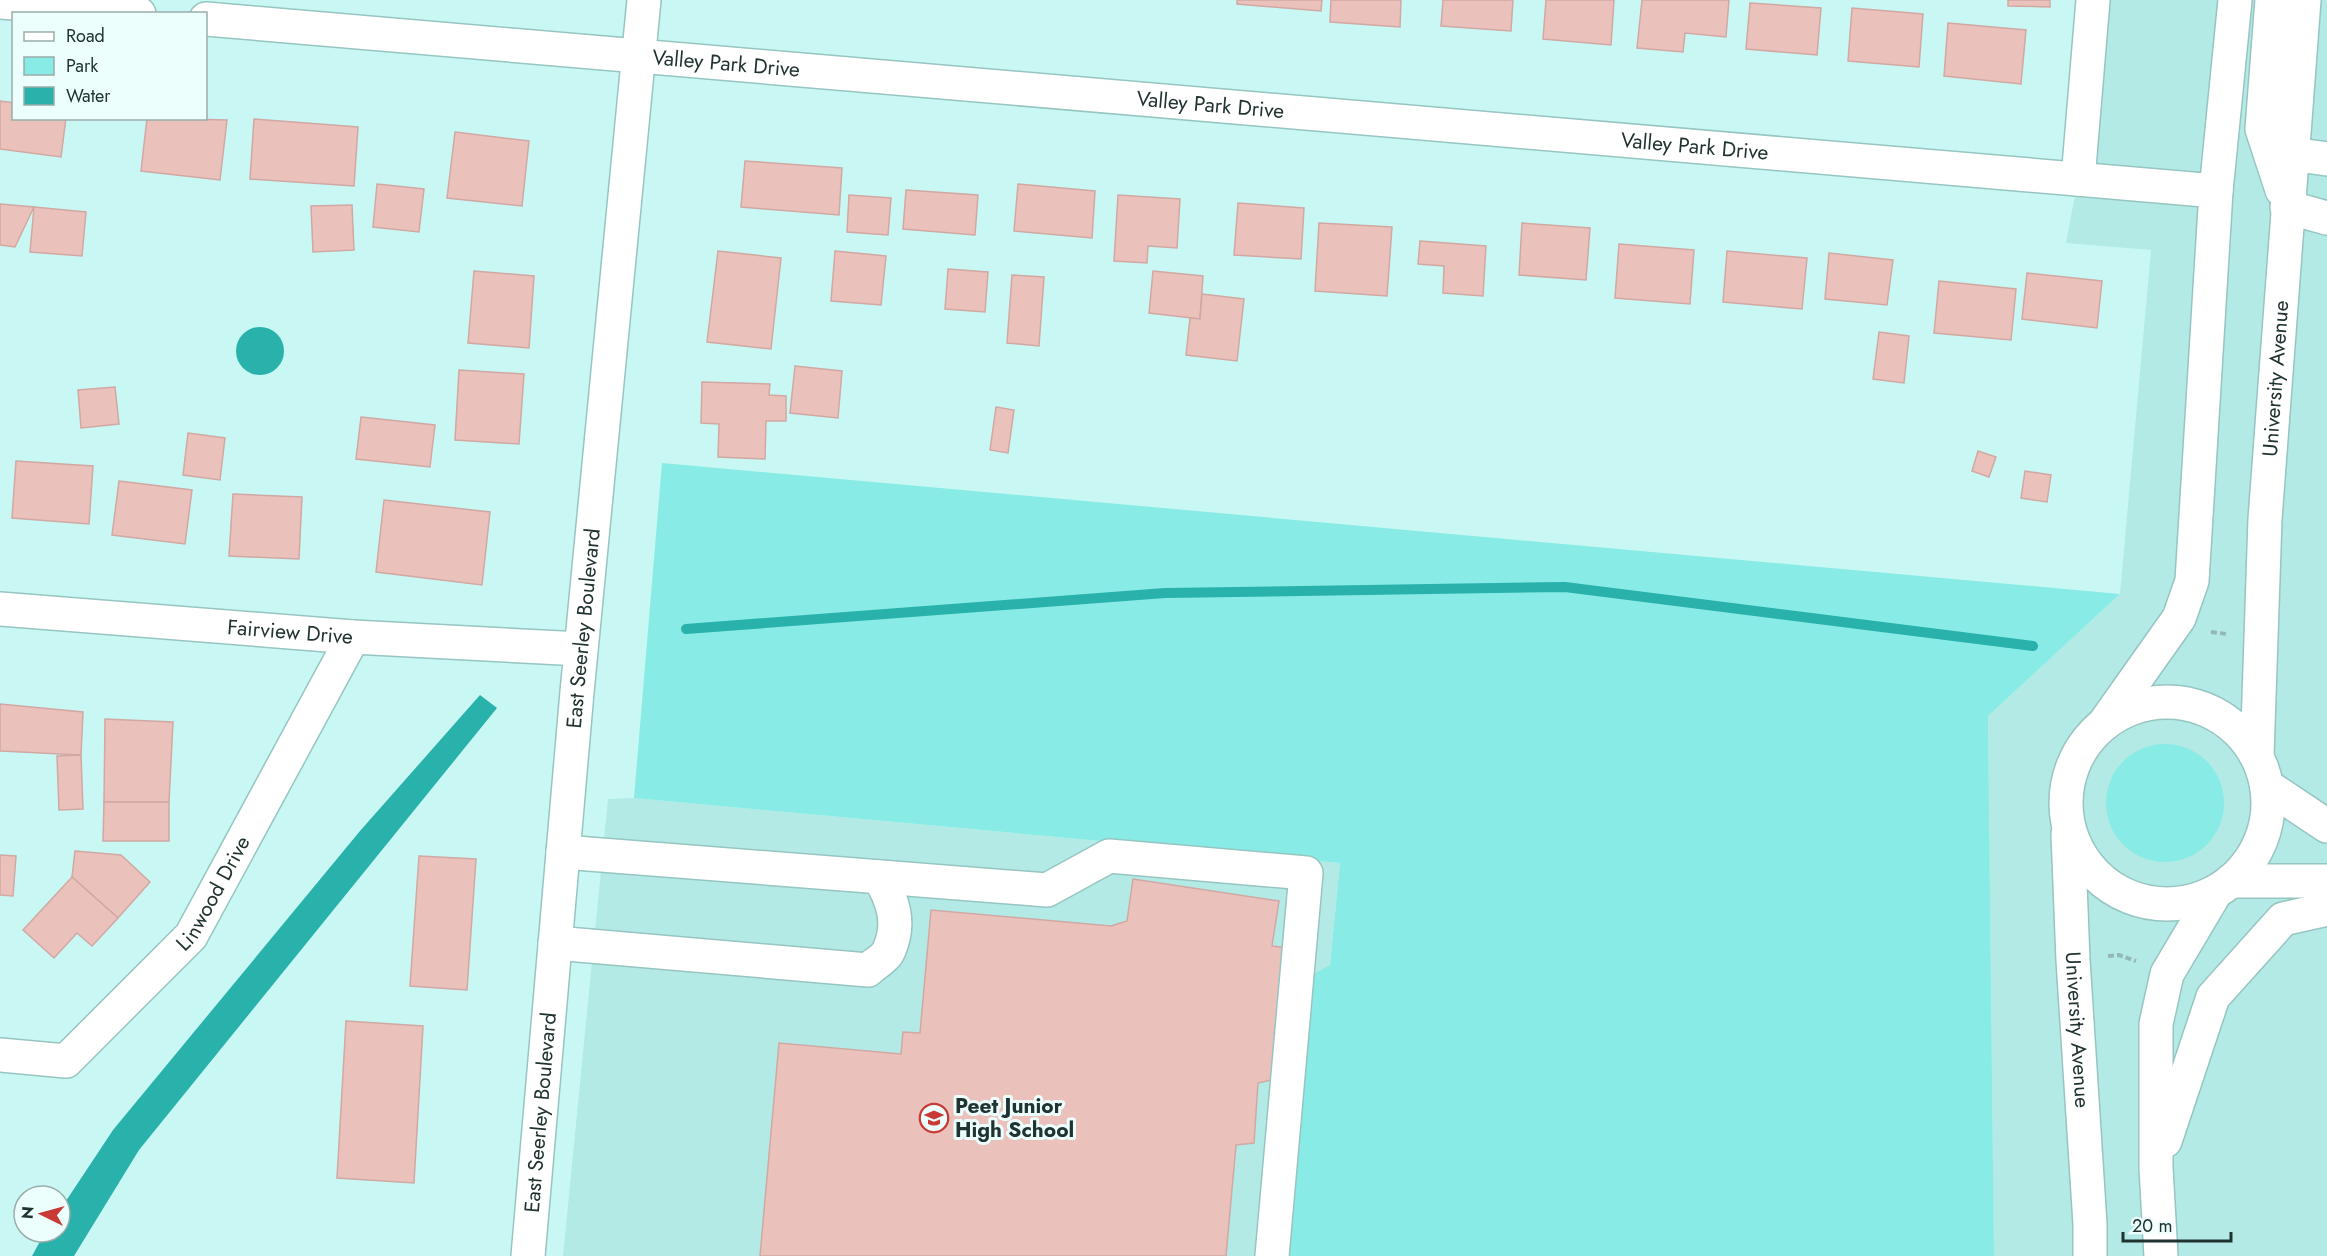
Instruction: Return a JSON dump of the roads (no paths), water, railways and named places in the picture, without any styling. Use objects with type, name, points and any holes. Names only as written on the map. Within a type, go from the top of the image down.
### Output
[{"type":"street","name":"East Seerley Boulevard","points":[[528,1256],[581,649],[644,0]]},
{"type":"street","points":[[2078,179],[2093,0]]},
{"type":"street","points":[[2235,0],[2216,191],[2193,581],[2179,618],[2104,724],[2083,747],[2070,775],[2066,805],[2071,834],[2084,861],[2104,882],[2129,897],[2158,904],[2187,902],[2223,887],[2327,882]]},
{"type":"street","points":[[2272,0],[2262,129],[2287,207],[2327,218]]},
{"type":"street","name":"University Avenue","points":[[2262,771],[2265,519],[2304,0]]},
{"type":"street","points":[[0,2],[116,12]]},
{"type":"street","name":"Valley Park Drive","points":[[207,19],[2216,191]]},
{"type":"street","points":[[2291,154],[2327,159]]},
{"type":"street","name":"Fairview Drive","points":[[0,609],[353,637],[581,649]]},
{"type":"street","name":"Linwood Drive","points":[[0,1055],[66,1061],[191,936],[353,637]]},
{"type":"street","points":[[2104,724],[2129,708],[2158,702],[2188,703],[2216,713],[2240,732],[2262,771],[2327,826]]},
{"type":"street","points":[[2161,1256],[2156,1168],[2156,1024],[2167,974],[2223,887],[2250,862],[2262,838],[2268,813],[2262,771]]},
{"type":"street","name":"University Avenue","points":[[2066,805],[2090,1240],[2104,1256]]},
{"type":"street","points":[[563,852],[1047,890],[1109,856],[1306,873],[1272,1256]]},
{"type":"street","points":[[555,943],[868,970],[888,952],[895,925],[893,899],[879,877]]},
{"type":"street","points":[[2156,1168],[2213,997],[2283,919],[2327,909]]},
{"type":"water","points":[[260,327],[277,334],[284,351],[277,368],[260,375],[243,368],[236,351],[243,334]]},
{"type":"water","points":[[480,695],[497,708],[139,1150],[74,1256],[32,1256],[38,1244],[72,1244],[72,1192],[113,1130],[360,831]]},
{"type":"waterway","points":[[686,629],[1165,593],[1565,587],[2033,646]]},
{"type":"place","name":"Peet Junior High School","points":[[934,1118]]}]
